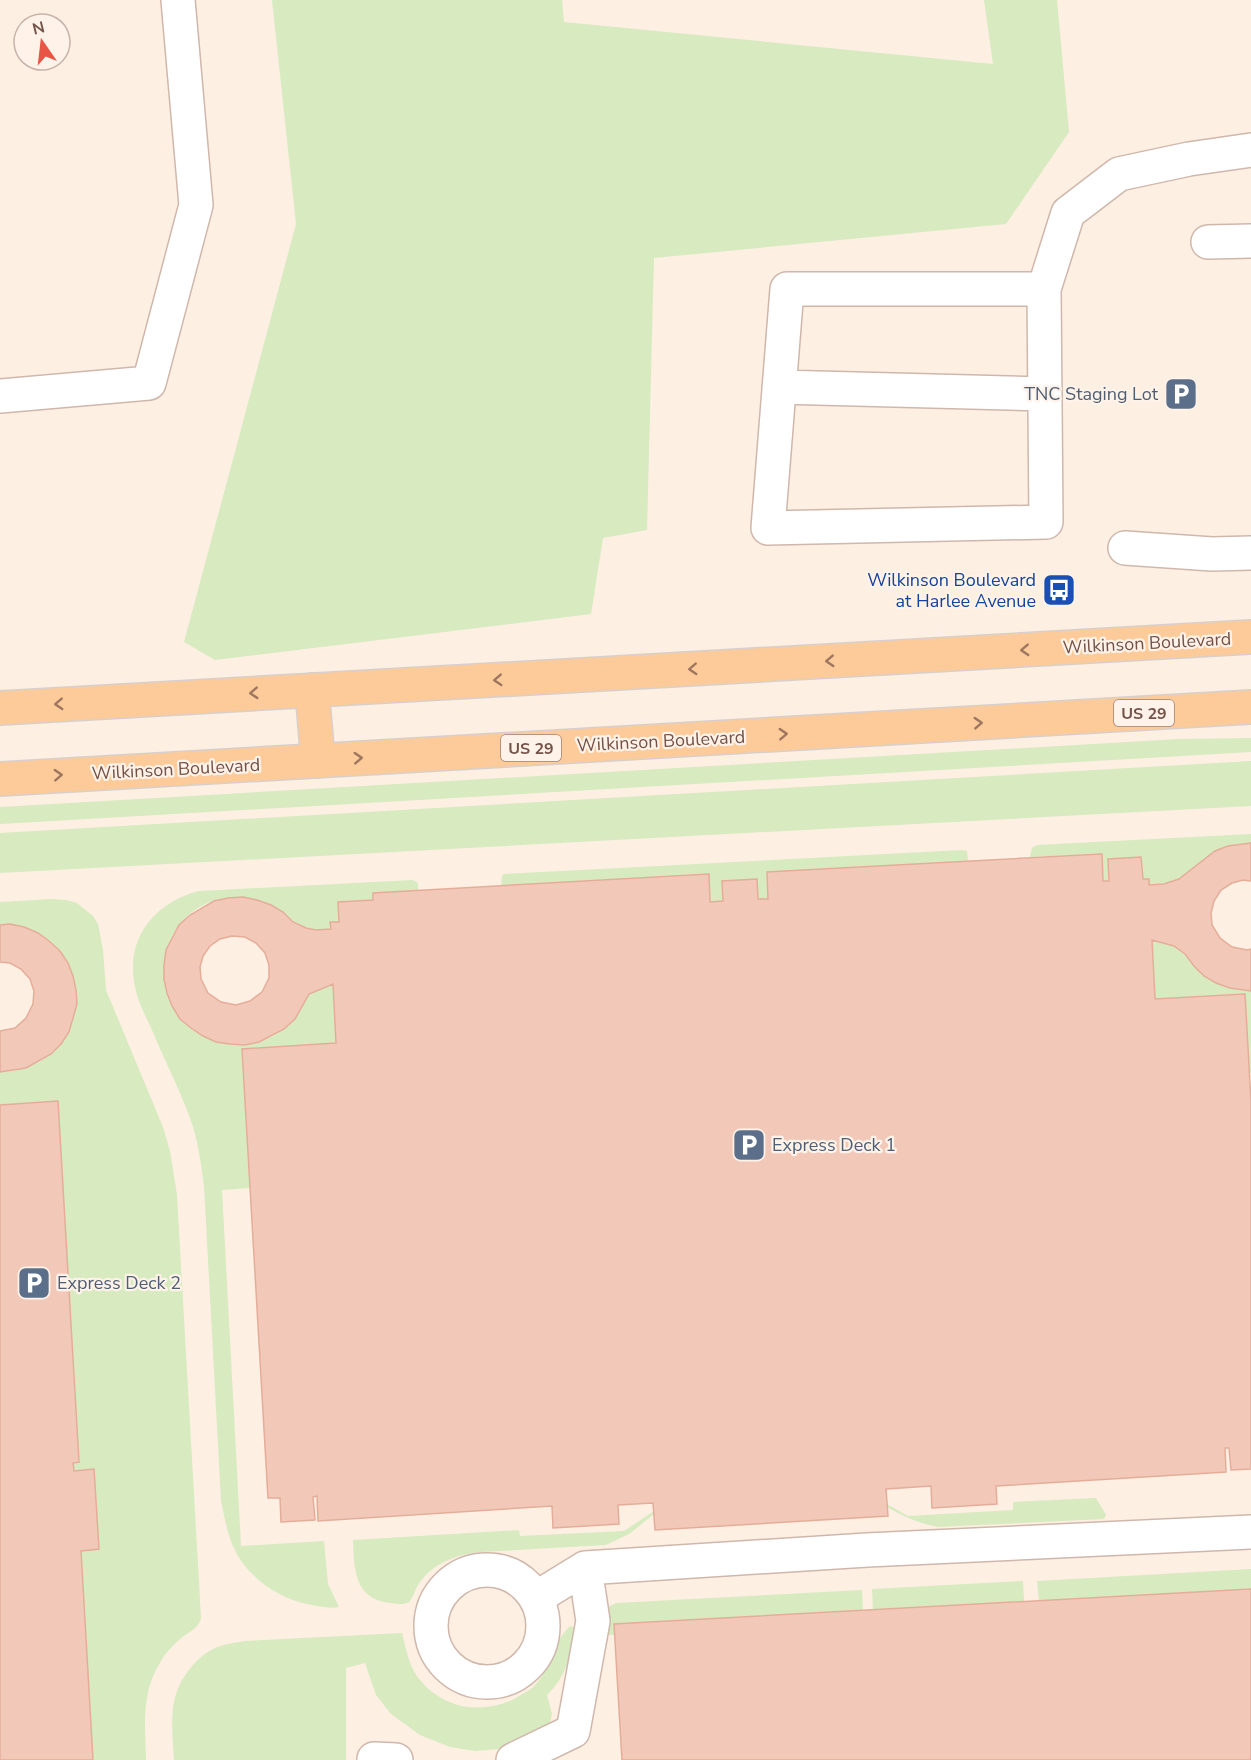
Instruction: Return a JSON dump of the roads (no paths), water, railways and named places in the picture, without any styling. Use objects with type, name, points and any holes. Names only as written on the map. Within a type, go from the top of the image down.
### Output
[{"type":"main road","name":"Wilkinson Boulevard","points":[[0,708],[1251,637]]},
{"type":"main road","points":[[312,690],[318,761]]},
{"type":"main road","name":"Wilkinson Boulevard","points":[[0,779],[1243,709]]},
{"type":"street","points":[[0,396],[148,383],[196,205],[178,0]]},
{"type":"street","points":[[1044,289],[787,289],[768,528],[1046,522],[1044,289],[1068,213],[1119,174],[1188,159],[1251,150]]},
{"type":"street","points":[[1208,242],[1251,241]]},
{"type":"street","points":[[779,387],[1045,394]]},
{"type":"street","points":[[1125,548],[1212,554],[1251,553]]},
{"type":"street","points":[[536,1598],[585,1568],[867,1550],[1251,1532]]},
{"type":"street","points":[[513,1760],[575,1746],[593,1621],[585,1568]]},
{"type":"street","points":[[374,1760],[396,1760]]},
{"type":"place","name":"TNC Staging Lot","points":[[1181,394]]},
{"type":"place","name":"Wilkinson Boulevard at Harlee Avenue","points":[[1059,590]]},
{"type":"place","name":"Express Deck 1","points":[[749,1145]]},
{"type":"place","name":"Express Deck 2","points":[[34,1283]]}]
